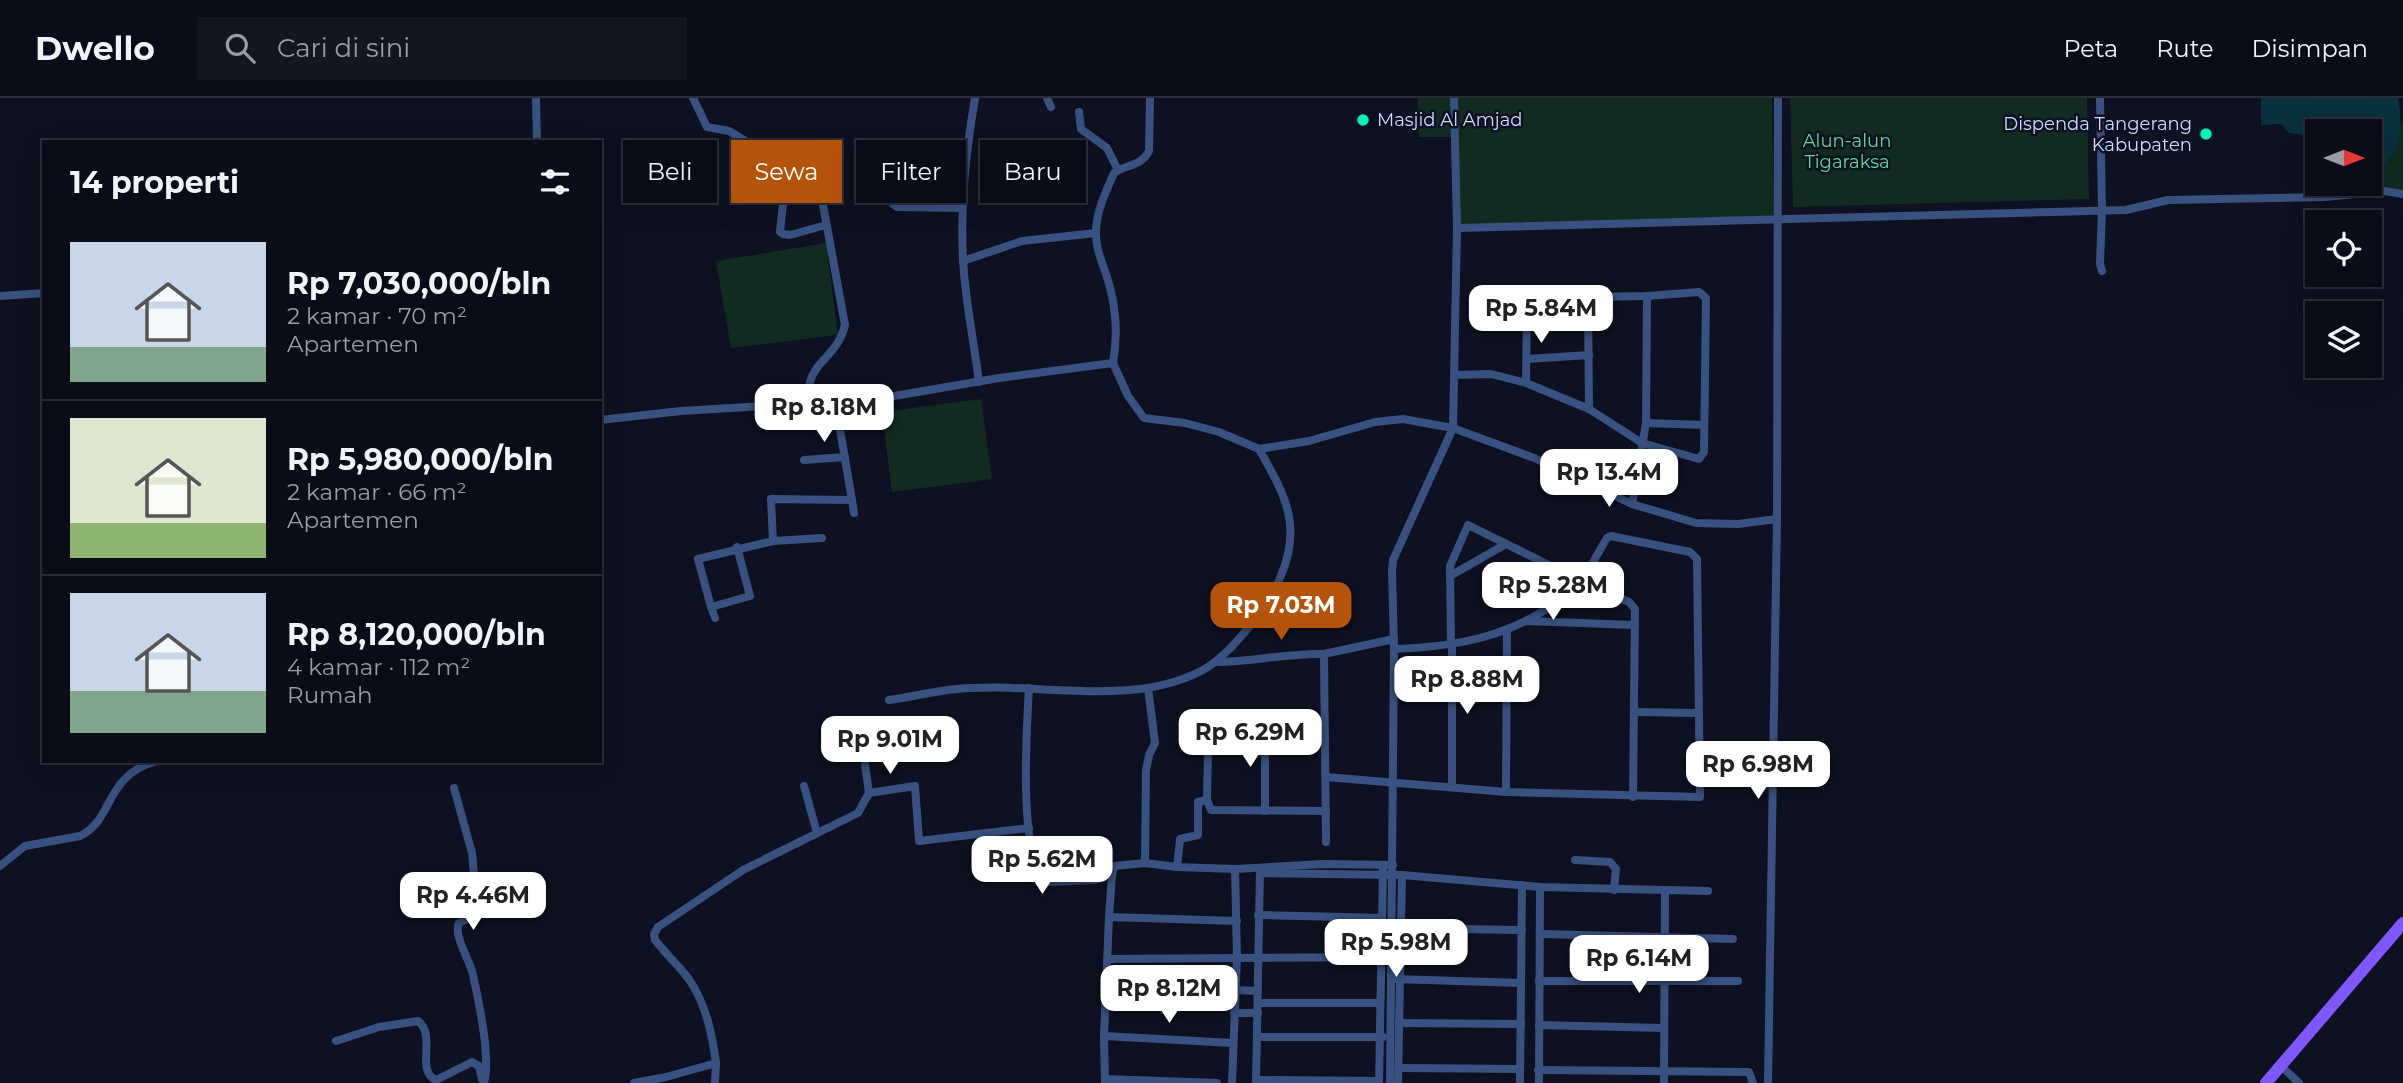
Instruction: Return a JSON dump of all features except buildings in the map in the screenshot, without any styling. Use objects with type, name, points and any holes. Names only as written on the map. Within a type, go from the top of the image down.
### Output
[{"type":"main road","points":[[2266,1083],[2403,923]]},
{"type":"street","points":[[536,98],[537,140]]},
{"type":"street","points":[[693,98],[707,127],[729,131],[747,142],[754,153],[760,173],[784,194],[780,232],[790,235],[826,225]]},
{"type":"street","points":[[975,98],[964,165],[962,208],[963,261],[979,382]]},
{"type":"street","points":[[1046,98],[1051,107]]},
{"type":"street","points":[[1150,98],[1149,151],[1146,158],[1136,165],[1114,173],[1103,200],[1096,233],[1099,257],[1108,279],[1115,320],[1116,346],[1112,363],[1128,396],[1144,418],[1219,432],[1259,449],[1310,441],[1375,422],[1403,419],[1453,428],[1534,458],[1632,504],[1696,523],[1738,524],[1777,519]]},
{"type":"street","points":[[1398,1083],[1391,979],[1396,928],[1392,570],[1393,561],[1453,428],[1457,228],[1454,98]]},
{"type":"street","points":[[1768,1083],[1777,519],[1778,98]]},
{"type":"street","points":[[2101,98],[2102,210],[2099,264],[2102,271]]},
{"type":"street","points":[[1079,112],[1081,129],[1107,148],[1118,170]]},
{"type":"street","points":[[1457,228],[2126,210],[2168,200],[2325,197],[2385,191],[2403,194]]},
{"type":"street","points":[[810,404],[810,382],[817,368],[842,339],[845,325],[822,203]]},
{"type":"street","points":[[893,203],[897,208],[962,208]]},
{"type":"street","points":[[963,261],[1022,242],[1096,233]]},
{"type":"street","points":[[1455,375],[1491,374],[1526,383],[1589,409],[1642,443],[1699,459],[1703,452],[1706,298],[1699,292],[1529,300],[1526,383]]},
{"type":"street","points":[[0,296],[42,293]]},
{"type":"street","points":[[1632,504],[1646,423],[1647,296]]},
{"type":"street","points":[[1588,297],[1589,409]]},
{"type":"street","points":[[1527,359],[1589,355]]},
{"type":"street","points":[[602,420],[681,411],[810,404],[836,406],[1112,363]]},
{"type":"street","points":[[836,406],[853,513]]},
{"type":"street","points":[[1646,423],[1704,425]]},
{"type":"street","points":[[889,701],[957,688],[1115,691],[1160,687],[1201,671],[1215,662],[1237,641],[1270,601],[1284,569],[1293,536],[1287,507],[1277,481],[1259,449]]},
{"type":"street","points":[[804,460],[845,457]]},
{"type":"street","points":[[773,541],[771,499],[852,500]]},
{"type":"street","points":[[1452,787],[1450,566],[1468,525],[1629,602],[1635,609],[1633,797]]},
{"type":"street","points":[[1215,662],[1301,653],[1324,654],[1394,644],[1452,645],[1507,630],[1551,607],[1581,581],[1607,538],[1611,537],[1660,545],[1695,555],[1698,559],[1700,797],[1506,792],[1326,777]]},
{"type":"street","points":[[715,618],[698,558],[773,541],[822,538]]},
{"type":"street","points":[[1450,576],[1506,544]]},
{"type":"street","points":[[712,607],[750,596],[737,548]]},
{"type":"street","points":[[1526,621],[1635,625]]},
{"type":"street","points":[[1506,792],[1507,630]]},
{"type":"street","points":[[1324,654],[1326,842]]},
{"type":"street","points":[[1028,688],[1025,796],[1034,861],[1044,881],[1095,880],[1112,875]]},
{"type":"street","points":[[1145,863],[1146,771],[1155,743],[1148,688]]},
{"type":"street","points":[[1634,712],[1699,713]]},
{"type":"street","points":[[1265,727],[1265,811]]},
{"type":"street","points":[[1208,750],[1209,809],[1326,811]]},
{"type":"street","points":[[0,866],[25,846],[89,832],[124,778],[150,763]]},
{"type":"street","points":[[715,1083],[716,1063],[710,1026],[697,994],[688,978],[654,940],[653,934],[658,927],[743,870],[858,813],[869,793],[865,764]]},
{"type":"street","points":[[804,786],[817,833]]},
{"type":"street","points":[[869,793],[915,786],[919,841],[1029,828]]},
{"type":"street","points":[[454,788],[472,853],[476,914],[459,923],[457,929],[473,974],[488,1067],[483,1083]]},
{"type":"street","points":[[1177,867],[1180,839],[1198,835],[1198,802],[1207,800]]},
{"type":"street","points":[[1575,860],[1612,864],[1616,869],[1614,890]]},
{"type":"street","points":[[1217,1083],[1105,1081],[1109,917],[1112,875],[1116,865],[1145,863],[1260,870],[1323,864],[1540,887],[1708,891]]},
{"type":"street","points":[[1232,1083],[1237,958],[1235,869]]},
{"type":"street","points":[[1260,870],[1256,1082],[1379,1082],[1380,1003],[1391,979]]},
{"type":"street","points":[[1383,870],[1381,957],[1391,979],[1399,1024],[1390,1083]]},
{"type":"street","points":[[1520,1083],[1522,885]]},
{"type":"street","points":[[1539,1083],[1540,887]]},
{"type":"street","points":[[1664,1083],[1665,891]]},
{"type":"street","points":[[1258,915],[1382,922],[1396,928],[1522,930]]},
{"type":"street","points":[[1109,917],[1237,920]]},
{"type":"street","points":[[1541,934],[1733,939]]},
{"type":"street","points":[[1109,959],[1381,957]]},
{"type":"street","points":[[1522,970],[1539,976],[1738,981]]},
{"type":"street","points":[[1391,979],[1522,986],[1539,992]]},
{"type":"street","points":[[1235,990],[1258,991]]},
{"type":"street","points":[[1107,998],[1234,1002]]},
{"type":"street","points":[[1258,1003],[1380,1003]]},
{"type":"street","points":[[1234,1013],[1258,1013]]},
{"type":"street","points":[[336,1041],[379,1027],[418,1021],[425,1030],[428,1071],[431,1077],[436,1080],[472,1062],[479,1066],[483,1083]]},
{"type":"street","points":[[1399,1024],[1521,1024]]},
{"type":"street","points":[[1539,1025],[1664,1028]]},
{"type":"street","points":[[1104,1036],[1233,1043]]},
{"type":"street","points":[[1257,1037],[1395,1037]]},
{"type":"street","points":[[634,1083],[716,1063]]},
{"type":"street","points":[[2281,1066],[2299,1083]]},
{"type":"street","points":[[1399,1068],[1520,1069]]},
{"type":"street","points":[[1538,1070],[1749,1072],[1753,1083]]},
{"type":"street","points":[[1709,1072],[1709,1083]]},
{"type":"green space","points":[[1418,98],[1450,98],[1451,137],[1419,137]]},
{"type":"green space","points":[[1455,98],[1772,98],[1774,216],[1458,227]]},
{"type":"green space","name":"Alun-alun Tigaraksa","points":[[1790,98],[2087,98],[2089,199],[1793,207]]},
{"type":"green space","points":[[2403,120],[2403,194],[2382,195],[2382,165],[2385,165]]},
{"type":"green space","points":[[826,243],[838,335],[731,348],[716,261]]},
{"type":"green space","points":[[981,399],[992,479],[892,492],[882,412]]},
{"type":"water","points":[[2261,98],[2398,98],[2401,125],[2395,148],[2385,165],[2382,165],[2382,119],[2305,119],[2305,137],[2289,133],[2281,124],[2261,125]]},
{"type":"place","name":"Masjid Al Amjad","points":[[1363,120]]},
{"type":"place","name":"Dispenda Tangerang Kabupaten","points":[[2206,134]]}]
